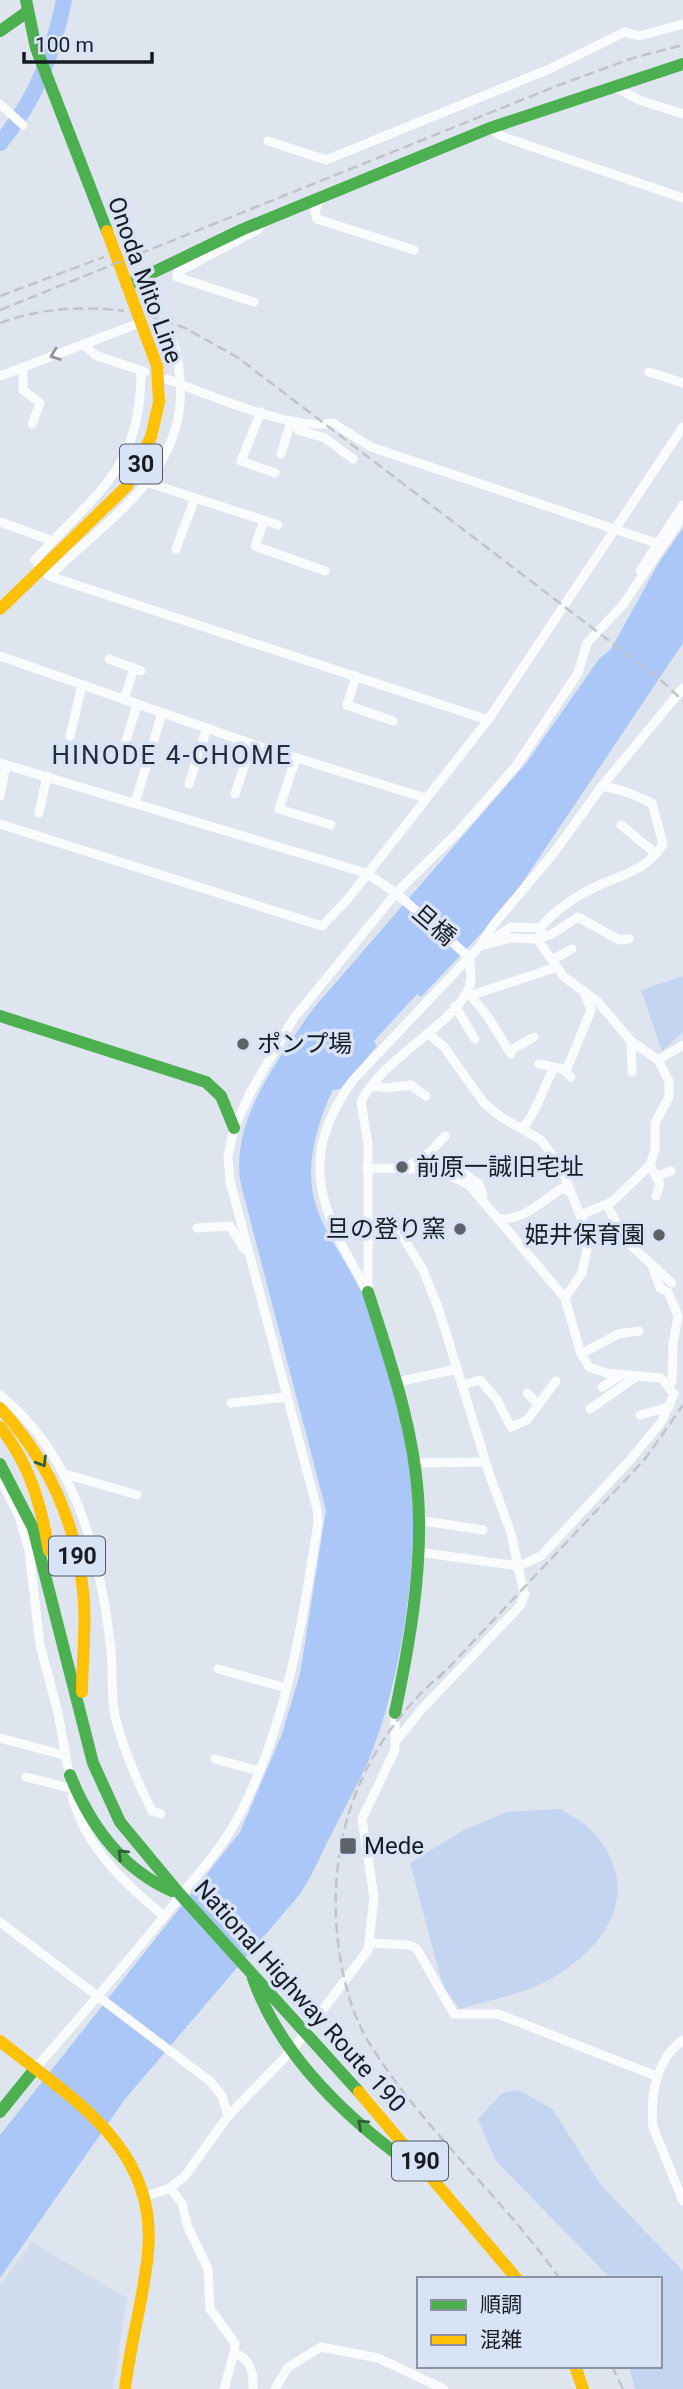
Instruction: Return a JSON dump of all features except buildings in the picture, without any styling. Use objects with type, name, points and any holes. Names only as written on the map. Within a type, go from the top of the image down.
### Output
[{"type":"main road","points":[[0,31],[27,6]]},
{"type":"main road","name":"Onoda Mito Line","points":[[0,609],[46,572],[127,486],[146,452],[156,420],[159,378],[142,322],[41,59],[27,6]]},
{"type":"main road","points":[[127,285],[271,217],[490,128],[683,64]]},
{"type":"main road","points":[[0,1016],[206,1082],[216,1088],[223,1098],[234,1128]]},
{"type":"main road","points":[[368,1292],[396,1382],[414,1463],[418,1520],[418,1552],[408,1642],[395,1713]]},
{"type":"main road","name":"National Highway Route 190","points":[[0,1408],[38,1455],[55,1486],[70,1525],[84,1601],[83,1724]]},
{"type":"main road","points":[[0,1427],[22,1456],[40,1500],[70,1671]]},
{"type":"main road","name":"National Highway Route 190","points":[[0,1464],[17,1492],[33,1528],[97,1774],[120,1822],[178,1892],[319,2046],[436,2180],[515,2277]]},
{"type":"main road","points":[[70,1781],[88,1816],[107,1840],[153,1880],[178,1892]]},
{"type":"main road","points":[[252,1972],[254,1987],[272,2021],[293,2049],[364,2127],[412,2166],[436,2180]]},
{"type":"main road","points":[[0,2041],[109,2131],[136,2166],[147,2196],[150,2220],[148,2251],[132,2325],[125,2389]]},
{"type":"main road","points":[[0,2112],[37,2073]]},
{"type":"main road","points":[[576,2368],[583,2389]]},
{"type":"street","points":[[268,142],[326,160],[547,70],[625,32],[639,36],[683,24]]},
{"type":"street","points":[[613,86],[639,100],[683,114]]},
{"type":"street","points":[[0,104],[23,125]]},
{"type":"street","points":[[490,128],[501,136],[683,198]]},
{"type":"street","points":[[320,197],[315,211],[317,219],[414,250]]},
{"type":"street","points":[[254,302],[177,277],[178,272],[271,223],[271,217]]},
{"type":"street","points":[[0,376],[142,322]]},
{"type":"street","points":[[84,344],[95,355],[144,372],[140,411],[126,457],[114,476],[35,560],[46,572],[488,720]]},
{"type":"street","points":[[46,572],[127,507],[149,483],[160,465],[175,427],[182,385],[174,344]]},
{"type":"street","points":[[23,367],[23,390],[40,403],[32,424]]},
{"type":"street","points":[[649,372],[683,383]]},
{"type":"street","points":[[167,379],[294,421],[318,426],[333,423],[371,447],[656,542]]},
{"type":"street","points":[[261,411],[241,461],[275,473]]},
{"type":"street","points":[[281,454],[294,421]]},
{"type":"street","points":[[294,421],[298,430],[325,438],[353,459]]},
{"type":"street","points":[[0,824],[322,926],[347,900],[488,720],[683,427]]},
{"type":"street","points":[[149,483],[278,525]]},
{"type":"street","points":[[176,549],[195,498]]},
{"type":"street","points":[[639,582],[640,570],[656,542],[683,505]]},
{"type":"street","points":[[37,2073],[102,1999],[222,1844],[272,1740],[295,1655],[318,1522],[317,1509],[230,1181],[228,1156],[234,1128],[251,1091],[294,1018],[398,894],[516,766],[578,673],[587,643],[622,606],[683,516]]},
{"type":"street","points":[[264,521],[255,546],[325,571]]},
{"type":"street","points":[[0,522],[53,541]]},
{"type":"street","points":[[0,656],[252,744],[425,799]]},
{"type":"street","points":[[109,659],[137,670],[124,700]]},
{"type":"street","points":[[356,676],[347,705],[393,721]]},
{"type":"street","points":[[70,736],[82,685]]},
{"type":"street","points":[[481,947],[494,924],[553,854],[601,786],[683,688]]},
{"type":"street","points":[[125,744],[137,705]]},
{"type":"street","points":[[135,803],[162,713]]},
{"type":"street","points":[[189,784],[207,728]]},
{"type":"street","points":[[235,794],[252,744]]},
{"type":"street","points":[[296,758],[279,808],[331,825]]},
{"type":"street","points":[[0,796],[3,764]]},
{"type":"street","name":"旦橋","points":[[3,764],[366,873],[398,894],[469,956]]},
{"type":"street","points":[[38,813],[47,776]]},
{"type":"street","points":[[540,935],[572,901],[602,884],[634,873],[656,854],[663,838],[652,803],[624,791],[601,786]]},
{"type":"street","points":[[621,825],[656,854]]},
{"type":"street","points":[[368,1292],[348,1257],[321,1195],[318,1175],[330,1117],[353,1080],[469,956],[481,947],[510,938],[540,935],[578,917],[619,940],[629,939]]},
{"type":"street","points":[[539,1064],[569,1074],[591,1010],[590,1003],[555,964],[540,935]]},
{"type":"street","points":[[368,1292],[368,1144],[361,1102],[387,1066],[470,993],[555,964],[572,949]]},
{"type":"street","points":[[469,956],[470,993],[510,1053],[534,1037]]},
{"type":"street","points":[[577,988],[587,1006],[579,1023]]},
{"type":"street","points":[[577,988],[598,1002],[631,1041],[658,1060],[667,1074],[670,1089],[655,1123],[655,1150],[650,1165],[607,1205],[580,1215]]},
{"type":"street","points":[[455,1006],[475,1039]]},
{"type":"street","points":[[427,1033],[444,1047],[484,1103],[549,1147],[561,1167],[586,1237],[586,1262],[565,1298]]},
{"type":"street","points":[[631,1041],[632,1072]]},
{"type":"street","points":[[658,1060],[683,1045]]},
{"type":"street","points":[[522,1128],[532,1119],[542,1087],[554,1068]]},
{"type":"street","points":[[372,1086],[387,1088],[411,1085],[426,1096]]},
{"type":"street","points":[[404,1169],[431,1151],[445,1136]]},
{"type":"street","points":[[650,1165],[658,1175],[660,1184],[656,1196]]},
{"type":"street","points":[[367,1168],[420,1168],[452,1175],[483,1198],[565,1298],[581,1354],[596,1371],[661,1378],[669,1384],[674,1394],[647,1442],[553,1544],[531,1563],[519,1566],[418,1552]]},
{"type":"street","points":[[456,1168],[479,1184],[483,1198]]},
{"type":"street","points":[[658,1175],[671,1171]]},
{"type":"street","points":[[501,1219],[516,1219],[536,1210],[563,1188],[568,1191]]},
{"type":"street","points":[[607,1205],[618,1231],[672,1283]]},
{"type":"street","points":[[197,1228],[230,1226],[247,1252]]},
{"type":"street","points":[[147,2196],[170,2188],[184,2177],[228,2116],[293,2049],[343,1980],[363,1959],[370,1944],[374,1897],[362,1819],[397,1740],[421,1710],[520,1606],[524,1592],[519,1566],[463,1385],[424,1270],[401,1234],[369,1240]]},
{"type":"street","points":[[652,1265],[660,1288],[668,1292],[678,1316],[673,1343],[672,1381],[669,1384]]},
{"type":"street","points":[[581,1354],[618,1334],[639,1331]]},
{"type":"street","points":[[396,1382],[458,1369]]},
{"type":"street","points":[[601,1387],[621,1375]]},
{"type":"street","points":[[590,1409],[638,1375]]},
{"type":"street","points":[[463,1385],[481,1380],[497,1400],[511,1427],[527,1420],[537,1403],[556,1381]]},
{"type":"street","points":[[527,1393],[537,1403]]},
{"type":"street","points":[[0,1395],[41,1435],[65,1474],[94,1555],[110,1641],[112,1696],[116,1717],[142,1791],[152,1811],[161,1814]]},
{"type":"street","points":[[231,1403],[286,1397]]},
{"type":"street","points":[[640,1415],[669,1407]]},
{"type":"street","points":[[414,1463],[485,1462]]},
{"type":"street","points":[[65,1474],[137,1495]]},
{"type":"street","points":[[0,1479],[19,1516],[29,1550],[40,1645],[58,1713],[70,1781],[83,1825],[102,1856],[132,1890],[164,1916]]},
{"type":"street","points":[[418,1520],[483,1530]]},
{"type":"street","points":[[218,1669],[286,1688]]},
{"type":"street","points":[[395,1713],[397,1740]]},
{"type":"street","points":[[0,1738],[64,1755]]},
{"type":"street","points":[[215,1759],[259,1771]]},
{"type":"street","points":[[26,1777],[70,1781]]},
{"type":"street","points":[[0,1922],[211,2082],[222,2096],[228,2116]]},
{"type":"street","points":[[370,1944],[409,1945],[417,1949],[454,2014],[498,2014],[656,2076]]},
{"type":"street","points":[[683,2040],[674,2047],[656,2076],[653,2127],[683,2201]]},
{"type":"street","points":[[170,2188],[182,2203],[187,2225],[208,2269],[210,2309],[235,2343],[224,2389]]},
{"type":"street","points":[[275,2389],[288,2367],[321,2347],[378,2358],[444,2389]]},
{"type":"street","points":[[234,2353],[242,2356],[252,2369],[253,2389]]},
{"type":"shaded area","points":[[683,976],[683,1032],[662,1051],[641,990]]},
{"type":"shaded area","points":[[560,1809],[591,1830],[607,1851],[616,1872],[618,1893],[614,1913],[590,1949],[552,1978],[519,1992],[460,2009],[443,1987],[410,1863],[462,1831],[507,1812]]},
{"type":"shaded area","points":[[519,2090],[552,2109],[601,2185],[683,2271],[683,2389],[635,2389],[630,2368],[662,2368],[662,2277],[609,2277],[495,2160],[478,2119],[502,2093]]},
{"type":"shaded area","points":[[31,2242],[127,2298],[113,2389],[0,2389],[0,2286]]},
{"type":"water","points":[[683,528],[683,643],[506,907],[421,997],[417,994],[374,1041],[377,1046],[340,1089],[333,1090],[317,1130],[311,1168],[316,1206],[322,1222],[361,1291],[377,1333],[398,1410],[411,1481],[413,1547],[405,1621],[390,1694],[370,1757],[300,1894],[125,2099],[0,2278],[0,2135],[240,1832],[282,1734],[300,1674],[326,1510],[241,1185],[239,1161],[249,1115],[271,1071],[312,1010],[527,762],[599,659],[611,649],[658,564]]},
{"type":"waterway","points":[[0,143],[24,110],[41,76],[64,0]]},
{"type":"railway","points":[[0,310],[559,85],[633,58],[683,45]]},
{"type":"railway","points":[[0,296],[104,257]]},
{"type":"railway","points":[[0,323],[30,314],[61,310],[124,311]]},
{"type":"railway","points":[[149,316],[185,328],[237,357],[662,681],[683,701]]},
{"type":"railway","points":[[438,1679],[645,1459],[683,1405]]},
{"type":"railway","points":[[445,1671],[415,1699],[390,1730],[370,1762],[354,1797],[337,1871],[336,1910],[341,1963],[350,2001],[373,2049],[417,2109],[538,2249],[559,2277]]},
{"type":"railway","points":[[613,2368],[623,2389]]},
{"type":"traffic: fast","points":[[26,0],[36,48],[107,231]]},
{"type":"traffic: fast","points":[[0,31],[27,12]]},
{"type":"traffic: fast","points":[[127,285],[241,230],[490,128],[683,64]]},
{"type":"traffic: fast","points":[[0,1016],[206,1082],[221,1096],[234,1128]]},
{"type":"traffic: fast","points":[[368,1292],[406,1417],[418,1495],[417,1577],[406,1659],[395,1713]]},
{"type":"traffic: fast","points":[[0,1464],[33,1528],[93,1763],[120,1822],[178,1892],[359,2092]]},
{"type":"traffic: fast","points":[[70,1775],[87,1811],[110,1844],[138,1871],[172,1891]]},
{"type":"traffic: fast","points":[[253,1978],[265,2007],[300,2062],[345,2111],[421,2171]]},
{"type":"traffic: fast","points":[[0,2112],[34,2070]]},
{"type":"traffic: slow","points":[[0,609],[127,486],[151,437],[159,402],[157,366],[107,231]]},
{"type":"traffic: slow","points":[[0,1408],[18,1429],[47,1473],[68,1522],[81,1574],[84,1601],[82,1692]]},
{"type":"traffic: slow","points":[[0,1427],[27,1470],[42,1517],[49,1551]]},
{"type":"traffic: slow","points":[[0,2041],[55,2084],[105,2129],[125,2154],[139,2183],[147,2215],[148,2252],[125,2389]]},
{"type":"traffic: slow","points":[[359,2092],[515,2277]]},
{"type":"traffic: slow","points":[[576,2368],[583,2389]]},
{"type":"place","name":"ポンプ場","points":[[243,1044]]},
{"type":"place","name":"前原一誠旧宅址","points":[[402,1167]]},
{"type":"place","name":"旦の登り窯","points":[[460,1229]]},
{"type":"place","name":"姫井保育園","points":[[659,1235]]},
{"type":"place","name":"Mede","points":[[348,1846]]},
{"type":"district","name":"HINODE 4-CHOME","points":[[172,755]]}]
